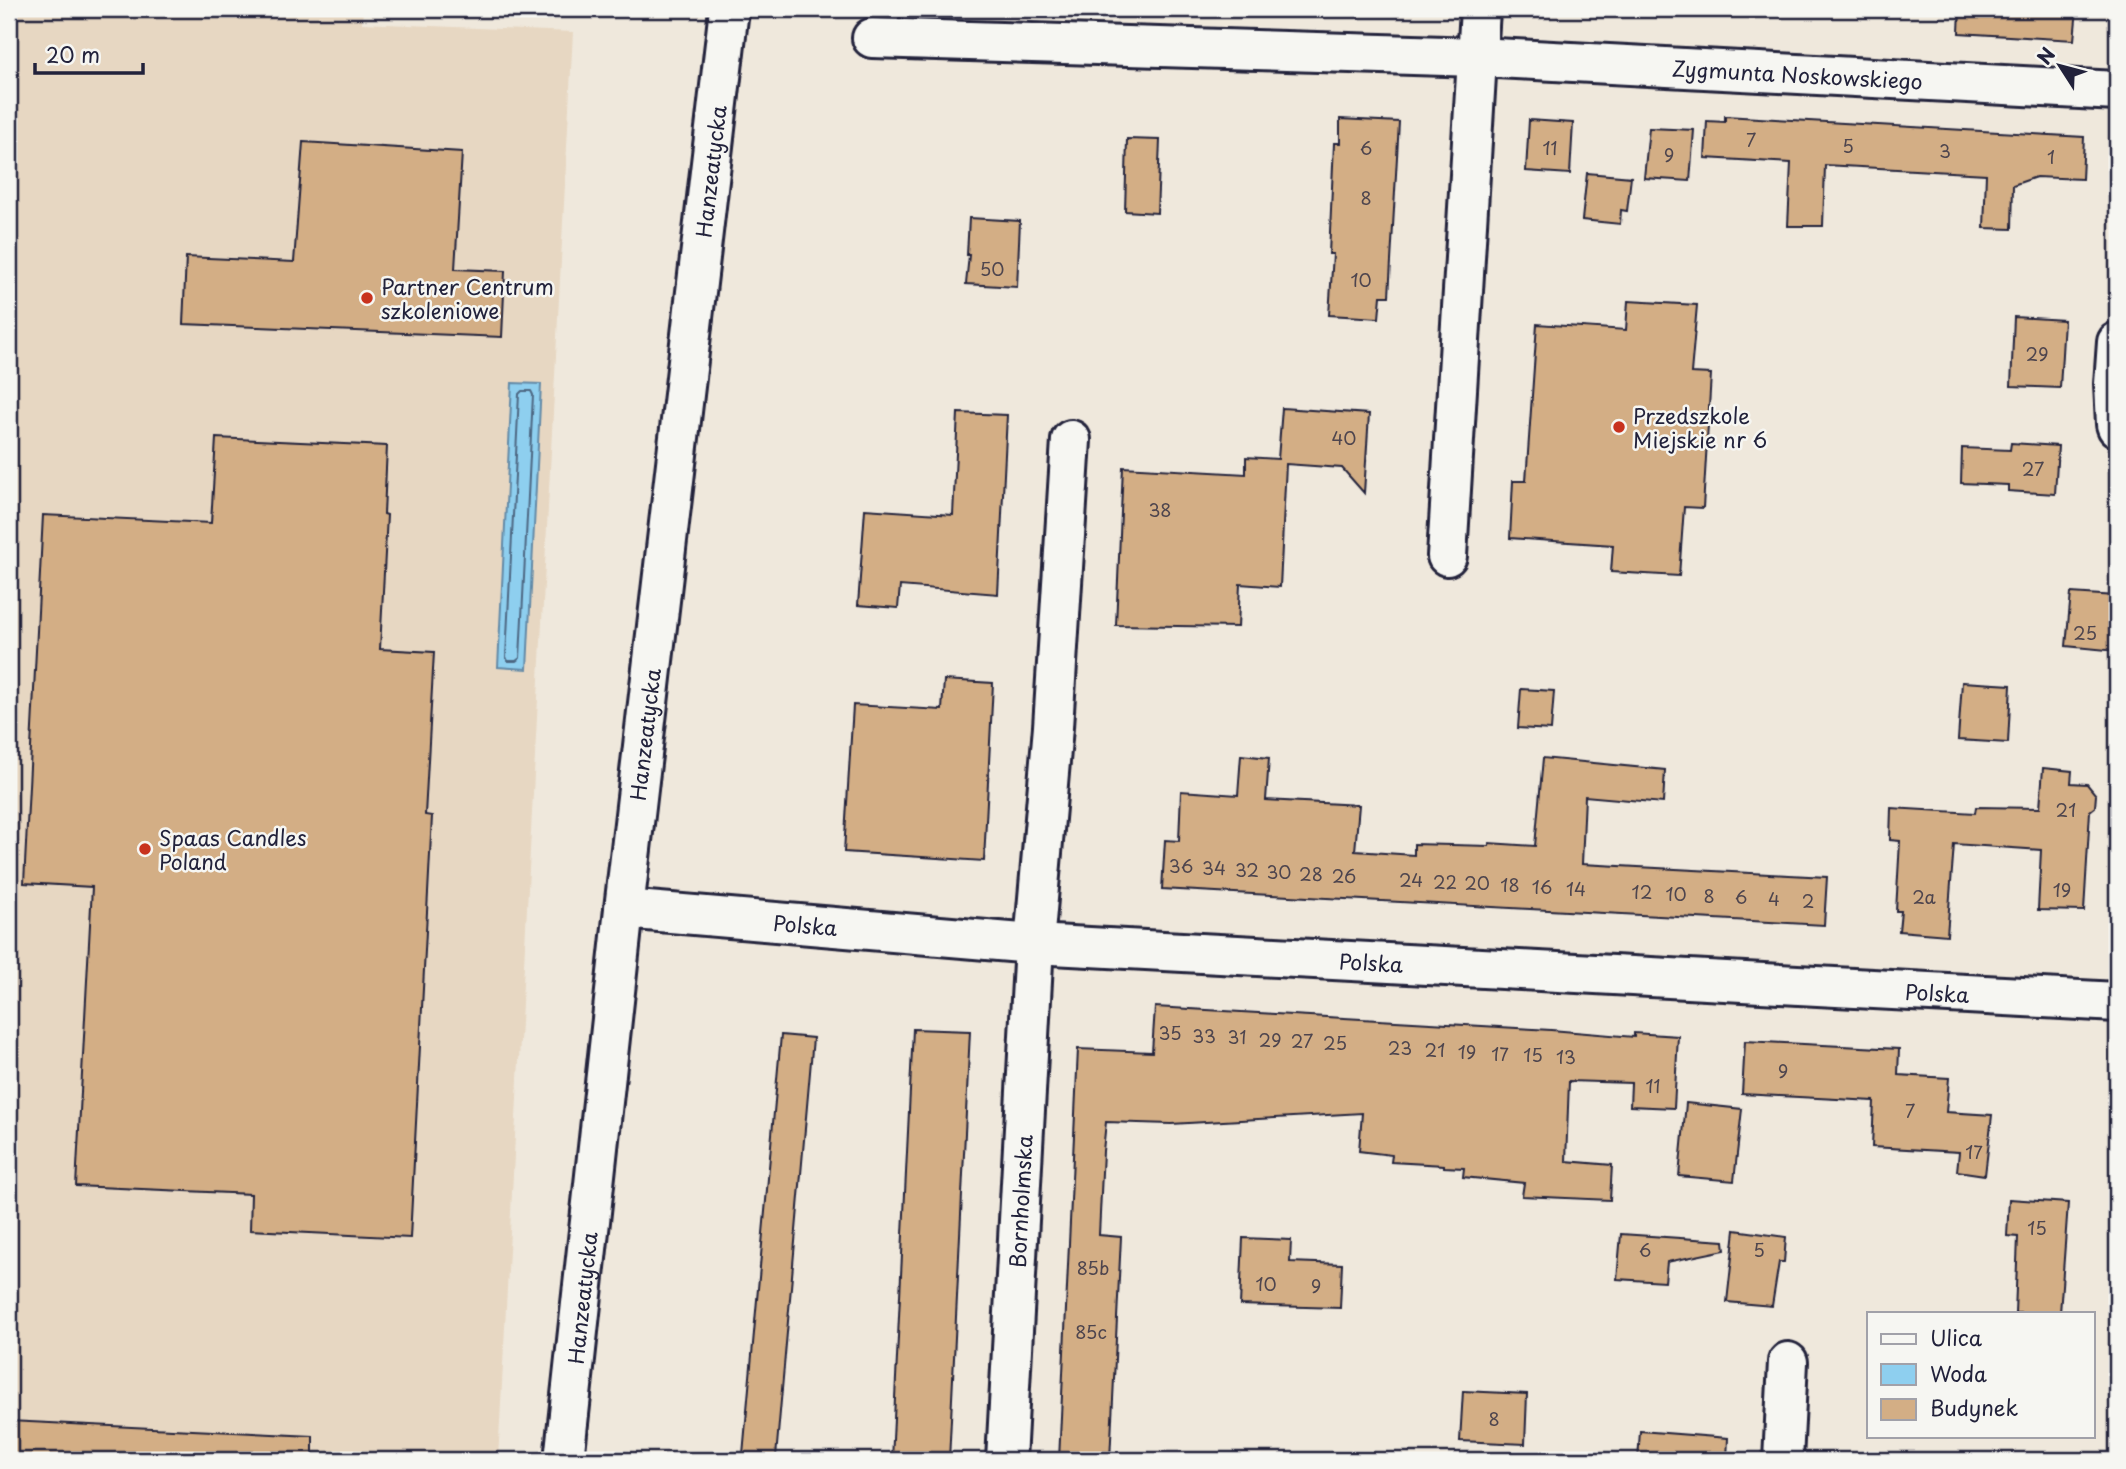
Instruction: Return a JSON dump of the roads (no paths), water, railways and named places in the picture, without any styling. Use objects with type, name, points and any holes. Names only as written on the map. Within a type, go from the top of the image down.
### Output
[{"type":"street","name":"Hanzeatycka","points":[[565,1460],[624,909],[729,9]]},
{"type":"street","points":[[1447,556],[1480,9]]},
{"type":"street","name":"Zygmunta Noskowskiego","points":[[872,38],[1477,57],[2117,91]]},
{"type":"street","points":[[2117,342],[2114,384],[2117,427]]},
{"type":"street","name":"Bornholmska","points":[[1006,1460],[1034,944],[1053,727],[1071,440]]},
{"type":"street","name":"Polska","points":[[624,909],[1034,944],[2117,1002]]},
{"type":"street","points":[[1783,1460],[1788,1362]]},
{"type":"water","points":[[512,383],[541,384],[527,669],[498,667]]},
{"type":"place","name":"Partner Centrum szkoleniowe","points":[[367,298]]},
{"type":"place","name":"Przedszkole Miejskie nr 6","points":[[1619,427]]},
{"type":"place","name":"Spaas Candles Poland","points":[[145,849]]}]
